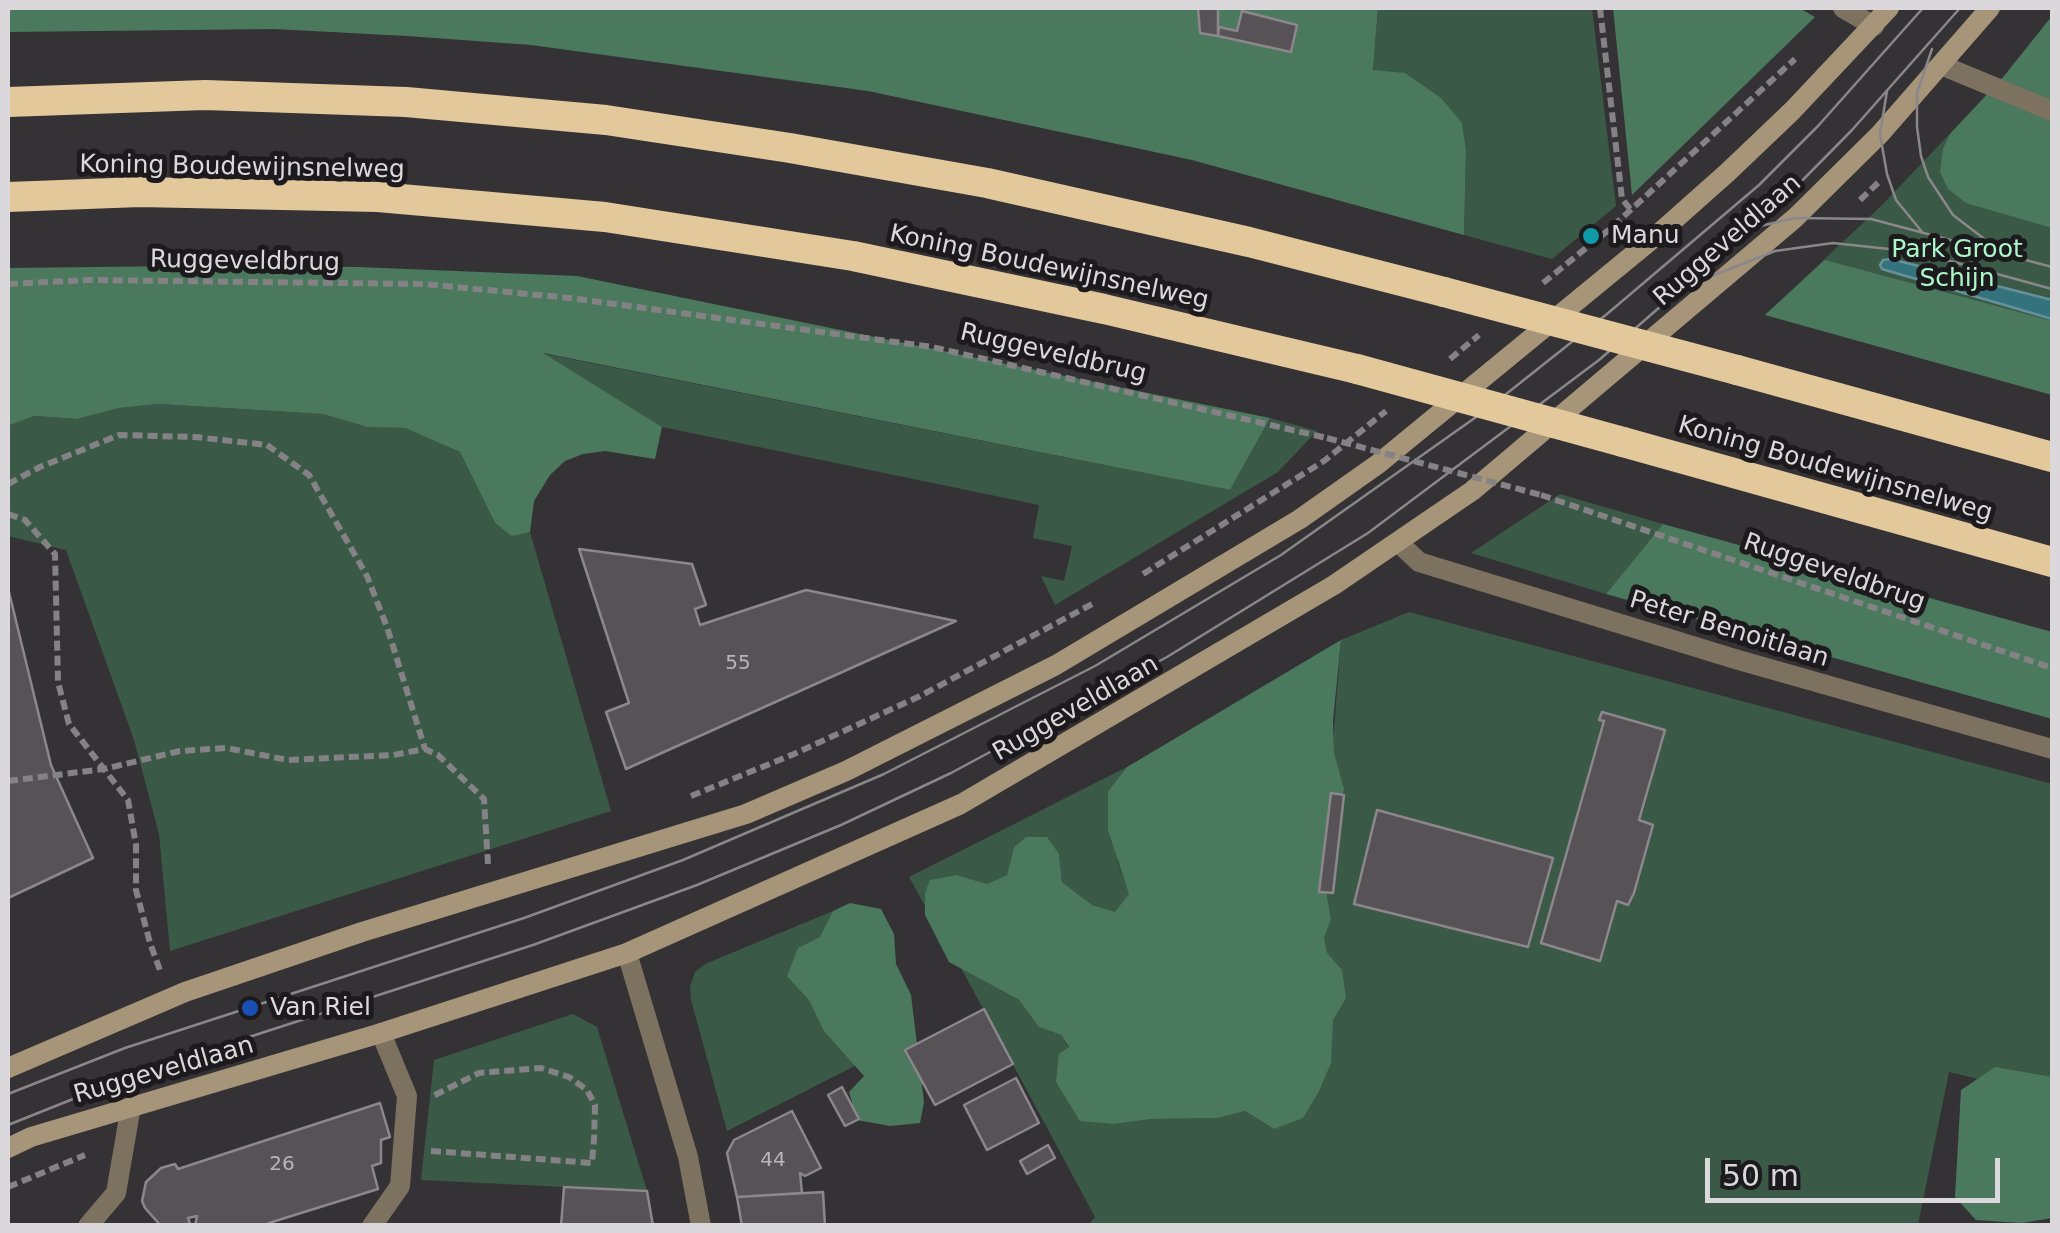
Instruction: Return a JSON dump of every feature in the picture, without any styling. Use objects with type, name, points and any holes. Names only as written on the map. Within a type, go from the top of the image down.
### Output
[{"type":"highway","points":[[8,102],[224,96],[406,102],[606,120],[790,148],[986,183],[1249,242],[2052,457]]},
{"type":"highway","name":"Koning Boudewijnsnelweg","points":[[8,197],[140,192],[378,197],[605,217],[853,256],[1104,309],[1357,369],[2052,562]]},
{"type":"street","name":"Ruggeveldlaan","points":[[8,1068],[184,992],[362,932],[746,814],[861,764],[1056,666],[1300,519],[1378,464],[1685,210],[1792,110],[1889,8]]},
{"type":"street","name":"Ruggeveldlaan","points":[[8,1148],[31,1137],[382,1033],[627,953],[962,804],[1256,633],[1399,544],[1472,491],[1750,258],[1880,134],[1990,8]]},
{"type":"street","points":[[1846,9],[1874,26]]},
{"type":"street","points":[[1941,65],[2052,111]]},
{"type":"street","name":"Peter Benoitlaan","points":[[1399,544],[1419,562],[1736,659],[2052,749]]},
{"type":"street","points":[[627,953],[688,1157],[701,1226]]},
{"type":"street","points":[[372,1226],[400,1186],[407,1096],[382,1033]]},
{"type":"street","points":[[88,1226],[116,1193],[131,1106]]},
{"type":"path","points":[[1600,8],[1622,199],[1631,210],[1805,51]]},
{"type":"path","name":"Ruggeveldbrug","points":[[8,284],[88,280],[424,284],[570,298],[932,347],[1327,438],[1541,495],[2052,668]]},
{"type":"path","points":[[8,484],[119,434],[195,436],[267,445],[309,475],[366,576],[387,627],[425,749]]},
{"type":"path","points":[[8,514],[25,520],[55,554],[58,682],[69,724],[128,800],[136,845],[136,890],[162,974]]},
{"type":"path","points":[[686,799],[920,696],[1108,596]]},
{"type":"path","points":[[8,781],[104,769],[180,751],[226,748],[288,760],[425,749],[438,754],[484,798],[488,870],[504,864]]},
{"type":"path","points":[[146,979],[177,968]]},
{"type":"path","points":[[403,1149],[592,1163],[593,1151],[595,1105],[586,1090],[569,1076],[541,1068],[479,1073],[406,1111]]},
{"type":"green space","points":[[8,8],[1378,8],[1373,70],[1405,73],[1441,98],[1462,123],[1466,149],[1464,235],[1192,160],[868,91],[531,45],[407,36],[274,29],[8,32]]},
{"type":"green space","points":[[1378,8],[1592,8],[1616,206],[1552,259],[1464,235],[1466,149],[1462,123],[1373,71]]},
{"type":"green space","points":[[1613,8],[1799,8],[1815,17],[1632,195]]},
{"type":"green space","name":"Park Groot Schijn","points":[[2052,16],[2052,392],[1765,315],[1880,207],[2004,77]]},
{"type":"green space","points":[[2052,16],[2052,228],[1966,203],[1948,189],[1940,172],[1950,134]]},
{"type":"green space","points":[[1825,260],[2052,321],[2052,395],[1765,315]]},
{"type":"green space","points":[[359,267],[577,276],[1270,418],[1230,490],[543,353],[662,427],[655,459],[605,451],[565,461],[550,475],[534,501],[530,532],[512,536],[495,523],[460,452],[405,428],[367,427],[323,414],[159,404],[119,408],[77,419],[34,416],[8,426],[8,268]]},
{"type":"green space","points":[[540,353],[1230,490],[1270,418],[1317,431],[1278,472],[1055,605],[1041,576],[1064,581],[1072,546],[1033,538],[1039,505],[662,427]]},
{"type":"green space","points":[[159,404],[323,414],[367,427],[405,428],[460,452],[495,523],[512,535],[530,532],[611,811],[170,951],[159,834],[134,740],[66,550],[8,536],[8,426],[34,416],[77,419],[119,408]]},
{"type":"green space","points":[[1560,494],[1663,524],[1606,594],[1471,553]]},
{"type":"green space","points":[[1663,524],[2052,632],[2052,719],[1606,594]]},
{"type":"green space","points":[[1409,612],[2052,784],[2052,1097],[1949,1072],[1918,1225],[1088,1225],[1095,1217],[961,968],[1020,1001],[1039,1027],[1061,1035],[1114,1124],[1218,1118],[1245,1111],[1274,1129],[1317,949],[1341,640]]},
{"type":"green space","points":[[1341,640],[1333,721],[1334,753],[1344,789],[1333,827],[1325,886],[1331,919],[1324,938],[1327,953],[1342,970],[1346,998],[1333,1020],[1331,1063],[1318,1093],[1303,1118],[1274,1129],[1245,1111],[1218,1118],[1114,1124],[1080,1121],[1056,1082],[1059,1054],[1069,1047],[1061,1035],[1039,1027],[1019,1000],[949,962],[925,915],[925,893],[930,880],[957,875],[987,884],[1007,875],[1014,847],[1026,837],[1047,837],[1059,854],[1062,882],[1092,905],[1115,912],[1129,894],[1108,830],[1108,791],[1127,767]]},
{"type":"green space","points":[[1127,767],[1108,791],[1118,863],[1130,894],[1115,913],[1092,905],[1062,882],[1059,854],[1014,847],[1007,875],[987,884],[957,875],[925,893],[925,906],[909,877]]},
{"type":"green space","points":[[850,903],[881,909],[894,934],[896,964],[911,995],[924,1102],[920,1123],[890,1126],[857,1120],[849,1092],[864,1076],[824,1031],[809,1000],[787,976],[798,948],[820,937],[833,911]]},
{"type":"green space","points":[[833,911],[896,1045],[727,1131],[691,1000],[695,972],[705,964]]},
{"type":"green space","points":[[573,1014],[597,1027],[647,1191],[421,1180],[434,1060]]},
{"type":"green space","points":[[1995,1067],[2052,1077],[2052,1218],[2022,1223],[1976,1220],[1955,1197],[1961,1090]]},
{"type":"water","points":[[1883,260],[2052,300],[2052,319],[1882,269]]},
{"type":"building","points":[[1198,8],[1218,8],[1218,36],[1200,33]]},
{"type":"building","points":[[1242,11],[1297,25],[1291,52],[1218,36],[1219,27],[1237,31]]},
{"type":"building","points":[[579,549],[692,564],[706,605],[695,609],[700,625],[806,590],[956,621],[626,769],[606,712],[629,703]]},
{"type":"building","points":[[8,588],[51,765],[93,858],[8,898]]},
{"type":"building","points":[[1602,712],[1665,730],[1639,820],[1653,825],[1634,893],[1628,905],[1617,901],[1600,961],[1541,943],[1604,721],[1599,720]]},
{"type":"building","points":[[1331,793],[1344,795],[1333,893],[1319,892]]},
{"type":"building","points":[[1377,810],[1553,858],[1528,947],[1354,904]]},
{"type":"building","points":[[984,1009],[1013,1064],[935,1105],[905,1050]]},
{"type":"building","points":[[1016,1078],[1039,1123],[987,1150],[964,1105]]},
{"type":"building","points":[[842,1087],[859,1119],[845,1126],[828,1095]]},
{"type":"building","points":[[380,1103],[390,1137],[381,1140],[381,1163],[372,1166],[378,1189],[269,1223],[270,1226],[195,1226],[197,1216],[188,1218],[190,1224],[161,1226],[145,1208],[142,1201],[146,1182],[161,1168],[175,1164],[178,1169]]},
{"type":"building","points":[[792,1111],[821,1168],[805,1176],[800,1173],[802,1193],[737,1197],[727,1153],[734,1140]]},
{"type":"building","points":[[1048,1145],[1055,1158],[1027,1174],[1020,1161]]},
{"type":"building","points":[[564,1187],[647,1191],[653,1226],[561,1226]]},
{"type":"building","points":[[823,1192],[825,1226],[742,1226],[737,1197]]},
{"type":"tram line","points":[[8,1094],[125,1048],[524,918],[683,860],[884,774],[1095,666],[1281,555],[1486,410],[1607,314],[1759,185],[1818,126],[1923,8]]},
{"type":"tram line","points":[[8,1125],[138,1073],[533,945],[697,885],[841,825],[951,773],[1167,657],[1368,533],[1599,360],[1785,198],[1852,130],[1960,8]]},
{"type":"tram line","points":[[1932,49],[1917,93],[1921,156],[1928,177],[1953,215],[1991,244]]},
{"type":"tram line","points":[[1887,91],[1880,134],[1887,174],[1896,200],[1923,233]]},
{"type":"tram line","points":[[1756,227],[1795,218],[1871,219],[2052,267]]},
{"type":"tram line","points":[[1707,278],[1775,251],[1833,243],[1917,252],[2052,289]]},
{"type":"place","name":"Manu","points":[[1591,236]]},
{"type":"place","name":"Van Riel","points":[[250,1008]]}]
